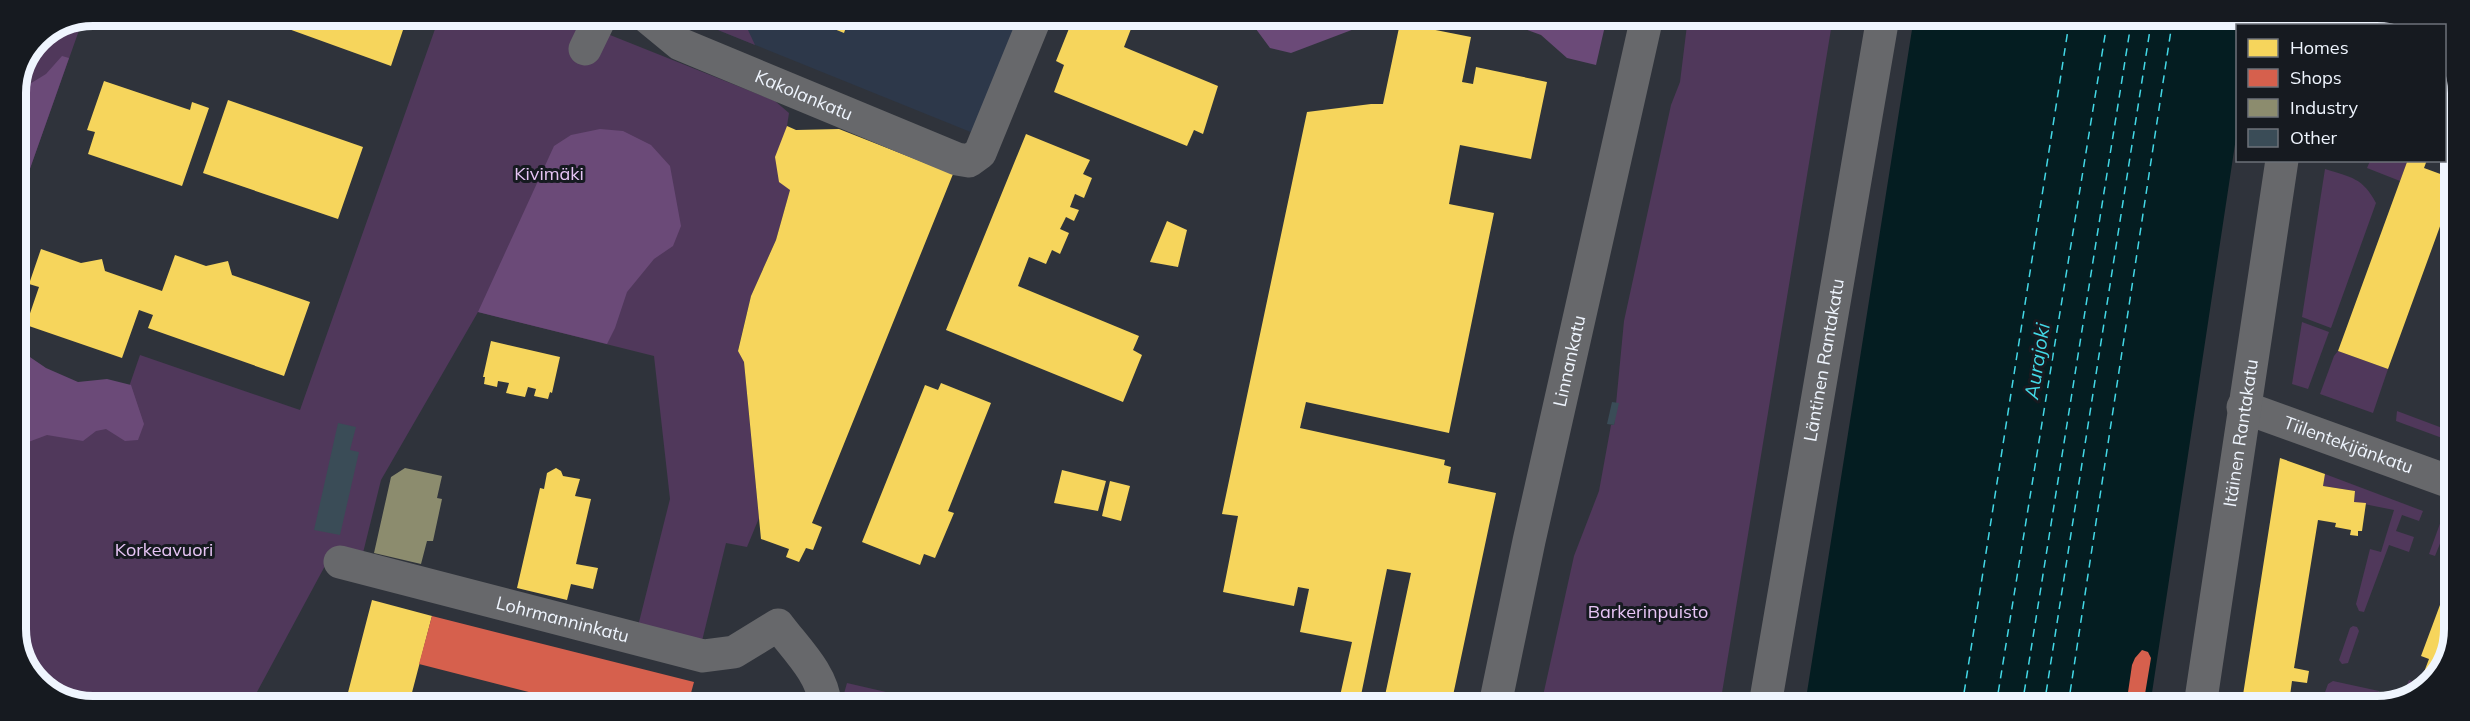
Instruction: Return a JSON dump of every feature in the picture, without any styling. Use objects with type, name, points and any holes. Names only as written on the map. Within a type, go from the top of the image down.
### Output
[{"type":"street","points":[[585,49],[596,26]]},
{"type":"street","name":"Kakolankatu","points":[[658,26],[680,44],[947,155],[969,161],[980,153],[1032,26]]},
{"type":"street","name":"Linnankatu","points":[[1497,696],[1534,519],[1645,26]]},
{"type":"street","name":"Läntinen Rantakatu","points":[[1767,696],[1881,26]]},
{"type":"street","name":"Itäinen Rantakatu","points":[[2201,696],[2243,407],[2282,162]]},
{"type":"street","name":"Tiilentekijänkatu","points":[[2243,407],[2444,480]]},
{"type":"street","name":"Lohrmanninkatu","points":[[340,562],[703,656],[734,652],[778,625],[813,672],[820,684],[823,696]]},
{"type":"shaded area","points":[[710,26],[1016,26],[973,133]]},
{"type":"green space","points":[[436,26],[589,26],[775,101],[789,113],[787,126],[790,190],[776,240],[751,296],[738,350],[744,362],[759,518],[747,547],[726,543],[701,645],[637,630],[670,499],[654,356],[478,312],[381,480],[361,561],[333,551],[255,696],[92,696],[59,687],[48,679],[32,655],[26,633],[26,373],[122,407],[140,355],[300,410]]},
{"type":"green space","points":[[710,26],[747,26],[755,45]]},
{"type":"green space","points":[[1254,26],[1362,26],[1291,53],[1270,48]]},
{"type":"green space","points":[[1517,26],[1605,26],[1596,65],[1567,58],[1541,35]]},
{"type":"green space","name":"Barkerinpuisto","points":[[1687,26],[1832,26],[1721,696],[1543,696],[1574,556],[1599,491],[1611,425],[1614,425],[1624,321],[1671,105],[1680,82]]},
{"type":"green space","points":[[80,27],[26,180],[26,92],[31,67],[45,45],[55,37]]},
{"type":"green space","points":[[62,56],[69,58],[26,180],[26,86],[46,74]]},
{"type":"green space","name":"Kivimäki","points":[[600,129],[623,131],[651,145],[670,166],[681,226],[673,246],[654,259],[627,292],[607,344],[478,312],[554,146],[571,135]]},
{"type":"green space","points":[[2370,162],[2407,162],[2400,181],[2367,168]]},
{"type":"green space","points":[[2325,169],[2361,183],[2376,203],[2331,328],[2302,317]]},
{"type":"green space","points":[[2302,322],[2329,332],[2308,389],[2292,384]]},
{"type":"green space","points":[[2338,351],[2388,369],[2373,413],[2320,394]]},
{"type":"green space","points":[[26,354],[46,368],[78,382],[107,379],[131,385],[144,424],[138,440],[125,441],[106,429],[96,431],[83,441],[47,435],[26,443]]},
{"type":"green space","points":[[2397,411],[2444,429],[2444,439],[2396,421]]},
{"type":"green space","points":[[2325,474],[2423,511],[2419,521],[2402,515],[2396,531],[2414,537],[2409,552],[2389,545],[2364,612],[2359,611],[2356,604],[2370,549],[2381,552],[2394,510],[2354,502],[2355,491],[2323,486]]},
{"type":"green space","points":[[2442,518],[2444,519],[2444,534],[2435,556],[2429,554]]},
{"type":"green space","points":[[2353,626],[2359,631],[2348,663],[2342,664],[2339,660],[2350,628]]},
{"type":"green space","points":[[2409,680],[2418,682],[2407,689],[2405,690]]},
{"type":"green space","points":[[2333,681],[2379,691],[2377,696],[2324,696],[2328,684]]},
{"type":"green space","points":[[847,683],[903,696],[843,696]]},
{"type":"water","name":"Aurajoki","points":[[1913,26],[2236,26],[2236,138],[2152,696],[1806,696]]},
{"type":"building: Homes","points":[[280,26],[404,26],[391,66]]},
{"type":"building: Homes","points":[[827,26],[846,26],[844,33]]},
{"type":"building: Homes","points":[[1070,26],[1079,29],[1080,26],[1132,26],[1124,47],[1218,86],[1203,134],[1194,130],[1187,146],[1054,92],[1064,65],[1056,61]]},
{"type":"building: Homes","points":[[1399,26],[1415,26],[1471,37],[1462,82],[1473,84],[1476,67],[1547,82],[1531,159],[1460,145],[1449,204],[1494,213],[1449,433],[1306,402],[1300,428],[1445,460],[1444,465],[1451,467],[1448,483],[1496,493],[1453,696],[1385,696],[1411,573],[1387,569],[1361,696],[1340,696],[1352,642],[1300,632],[1309,589],[1298,587],[1294,606],[1223,592],[1238,516],[1222,514],[1307,112],[1383,104]]},
{"type":"building: Homes","points":[[104,81],[190,110],[192,102],[209,108],[182,186],[88,154],[95,132],[87,130]]},
{"type":"building: Homes","points":[[228,100],[363,147],[338,219],[203,173]]},
{"type":"building: Homes","points":[[787,126],[796,130],[839,129],[953,174],[812,523],[822,527],[813,550],[806,548],[799,562],[786,557],[789,549],[761,539],[744,362],[738,351],[751,296],[776,240],[790,190],[779,182],[775,157]]},
{"type":"building: Homes","points":[[1026,134],[1090,160],[1083,174],[1092,178],[1084,198],[1075,194],[1070,207],[1079,210],[1074,221],[1066,217],[1060,229],[1069,233],[1060,254],[1052,250],[1046,264],[1029,257],[1018,286],[1139,336],[1133,350],[1142,355],[1123,402],[946,330]]},
{"type":"building: Homes","points":[[2407,162],[2426,162],[2424,168],[2444,175],[2444,215],[2388,369],[2338,351]]},
{"type":"building: Homes","points":[[1167,221],[1187,230],[1178,267],[1150,262]]},
{"type":"building: Homes","points":[[41,249],[81,263],[102,259],[105,271],[162,291],[175,255],[206,266],[228,261],[232,275],[310,302],[284,376],[148,328],[153,315],[139,310],[122,358],[26,325],[39,287],[29,284]]},
{"type":"building: Homes","points":[[491,341],[560,357],[552,393],[550,392],[548,399],[534,396],[536,389],[528,387],[525,397],[506,393],[509,383],[498,381],[497,387],[484,384],[485,377],[483,377]]},
{"type":"building: Homes","points":[[941,383],[991,403],[948,511],[954,513],[935,558],[924,554],[920,565],[862,542],[925,385],[938,390]]},
{"type":"building: Homes","points":[[2280,458],[2325,474],[2323,486],[2355,491],[2354,502],[2366,503],[2362,531],[2358,531],[2358,536],[2350,535],[2351,530],[2335,527],[2336,523],[2318,520],[2294,668],[2309,671],[2307,683],[2292,681],[2290,696],[2243,695]]},
{"type":"building: Homes","points":[[556,468],[563,476],[580,479],[575,496],[591,499],[576,564],[598,568],[593,589],[571,584],[567,600],[517,588],[540,488],[544,489],[547,473]]},
{"type":"building: Homes","points":[[1062,470],[1106,481],[1098,511],[1054,503]]},
{"type":"building: Homes","points":[[1110,481],[1130,486],[1121,521],[1102,516]]},
{"type":"building: Homes","points":[[2444,594],[2442,646],[2433,666],[2421,679],[2429,659],[2421,656]]},
{"type":"building: Homes","points":[[372,600],[432,616],[411,696],[347,696]]},
{"type":"building: Shops","points":[[432,616],[694,682],[690,696],[545,696],[419,664]]},
{"type":"building: Shops","points":[[2142,650],[2148,652],[2151,658],[2145,696],[2127,696],[2135,658]]},
{"type":"building: Industry","points":[[405,468],[442,476],[437,498],[442,499],[433,541],[427,541],[421,564],[374,553],[391,477]]},
{"type":"building: Other","points":[[1612,402],[1619,403],[1614,425],[1607,424]]},
{"type":"building: Other","points":[[338,423],[356,427],[350,450],[359,452],[340,535],[314,530]]},
{"type":"ferry route","points":[[1964,696],[2069,26]]},
{"type":"ferry route","points":[[1998,696],[2107,26]]},
{"type":"ferry route","points":[[2024,696],[2131,26]]},
{"type":"ferry route","points":[[2046,696],[2151,26]]},
{"type":"ferry route","points":[[2070,696],[2172,26]]},
{"type":"park label","name":"Korkeavuori","points":[[164,550]]}]
